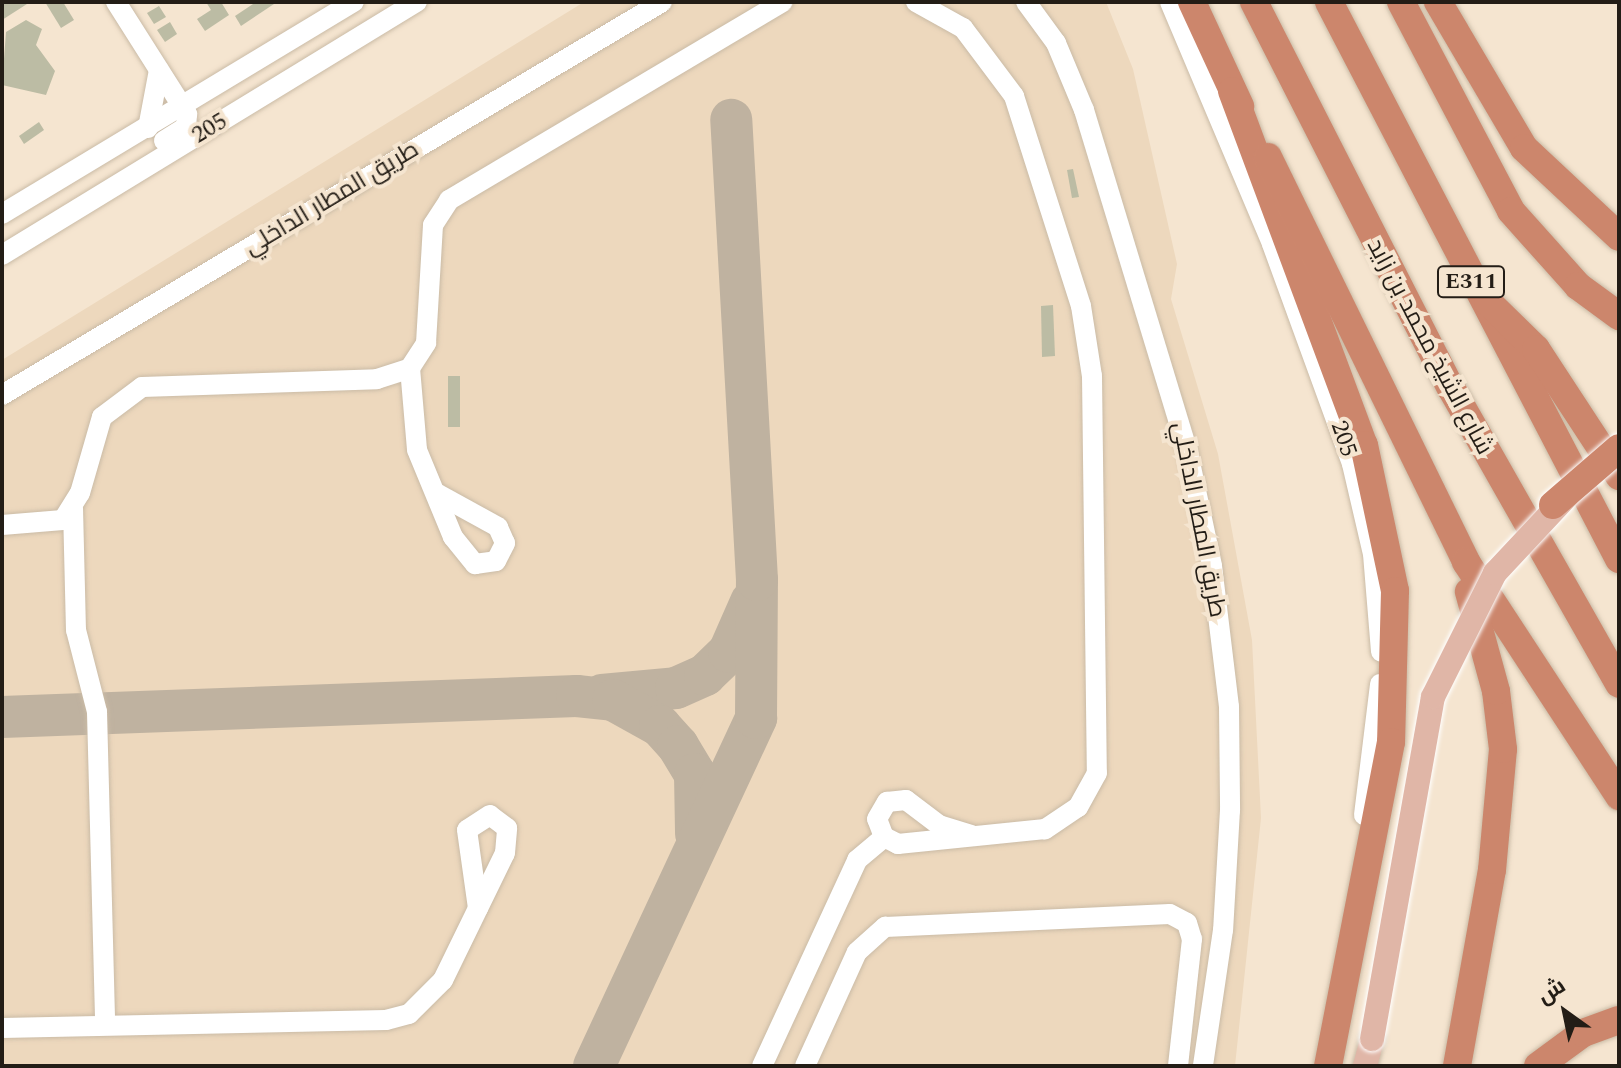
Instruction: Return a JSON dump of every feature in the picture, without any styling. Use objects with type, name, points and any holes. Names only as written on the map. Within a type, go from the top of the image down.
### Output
[{"type":"highway","points":[[1192,2],[1232,91],[1442,516],[1511,639],[1619,796]]},
{"type":"highway","name":"شارع الشيخ محمد بن زايد","points":[[1254,2],[1443,374],[1619,684]]},
{"type":"highway","name":"E311","points":[[1329,2],[1478,296],[1619,559]]},
{"type":"highway","points":[[1401,2],[1511,211],[1578,286],[1619,316]]},
{"type":"highway","points":[[1438,2],[1500,117],[1576,204],[1619,237]]},
{"type":"highway","points":[[1232,91],[1364,445],[1391,563],[1396,691],[1361,903],[1328,1066]]},
{"type":"highway","points":[[1478,296],[1536,349],[1619,476]]},
{"type":"highway","points":[[1553,505],[1619,448]]},
{"type":"highway","points":[[1442,516],[1482,634],[1503,749],[1494,855],[1457,1066]]},
{"type":"highway","points":[[1538,1066],[1583,1033],[1619,1020]]},
{"type":"main road","points":[[1367,1066],[1433,697],[1472,611],[1553,505],[1619,466]]},
{"type":"street","points":[[60,220],[95,184],[186,127],[182,107],[116,2]]},
{"type":"street","name":"205","points":[[2,214],[354,2]]},
{"type":"street","name":"205","points":[[2,255],[417,2]]},
{"type":"street","name":"طريق المطار الداخلي","points":[[2,395],[662,2]]},
{"type":"street","points":[[438,494],[417,450],[410,368],[426,343],[433,225],[449,200],[783,2]]},
{"type":"street","points":[[884,837],[907,844],[971,835],[1027,832],[1063,820],[1097,773],[1092,376],[1081,306],[1014,96],[963,28],[916,2]]},
{"type":"street","name":"طريق المطار الداخلي","points":[[1026,2],[1056,43],[1084,110],[1187,448],[1212,566],[1229,707],[1230,810],[1223,930],[1203,1066]]},
{"type":"street","name":"205","points":[[1170,2],[1272,244],[1368,525],[1380,677],[1358,859],[1361,903]]},
{"type":"street","points":[[159,70],[211,88]]},
{"type":"street","points":[[148,128],[159,70]]},
{"type":"street","points":[[105,1025],[97,712],[75,620],[73,508],[94,431],[113,404],[142,387],[377,379],[410,368]]},
{"type":"street","points":[[2,525],[51,524],[73,508]]},
{"type":"street","points":[[884,837],[877,819],[896,799],[971,835]]},
{"type":"street","points":[[762,1066],[857,860],[884,837]]},
{"type":"street","points":[[2,1028],[397,1018],[436,991],[478,908]]},
{"type":"street","points":[[805,1066],[857,952],[885,927],[1170,914],[1187,923],[1192,939],[1178,1066]]},
{"type":"shaded area","points":[[584,2],[1106,2],[1133,69],[1177,264],[1171,299],[1218,454],[1252,640],[1261,818],[1235,1066],[2,1066],[2,360]]},
{"type":"building","points":[[45,2],[63,2],[74,20],[61,28]]},
{"type":"building","points":[[206,2],[221,2],[229,15],[205,31],[197,19],[211,10]]},
{"type":"building","points":[[256,2],[277,2],[241,26],[235,16]]},
{"type":"building","points":[[2,4],[27,4],[2,20]]},
{"type":"building","points":[[159,6],[166,17],[154,24],[147,13]]},
{"type":"building","points":[[26,20],[42,29],[36,45],[55,71],[46,95],[2,85],[6,32]]},
{"type":"building","points":[[170,22],[177,34],[165,42],[157,30]]},
{"type":"building","points":[[39,122],[44,130],[24,144],[19,136]]},
{"type":"building","points":[[1073,169],[1079,197],[1072,198],[1067,170]]},
{"type":"building","points":[[1053,305],[1055,356],[1042,357],[1041,306]]},
{"type":"building","points":[[448,376],[460,376],[460,427],[448,427]]},
{"type":"taxiway","points":[[594,1066],[756,718],[757,580],[731,120]]},
{"type":"taxiway","points":[[602,695],[676,688],[705,675],[729,652],[751,602]]},
{"type":"taxiway","points":[[2,717],[577,696],[613,700],[660,726],[678,746],[695,774],[696,834]]}]
